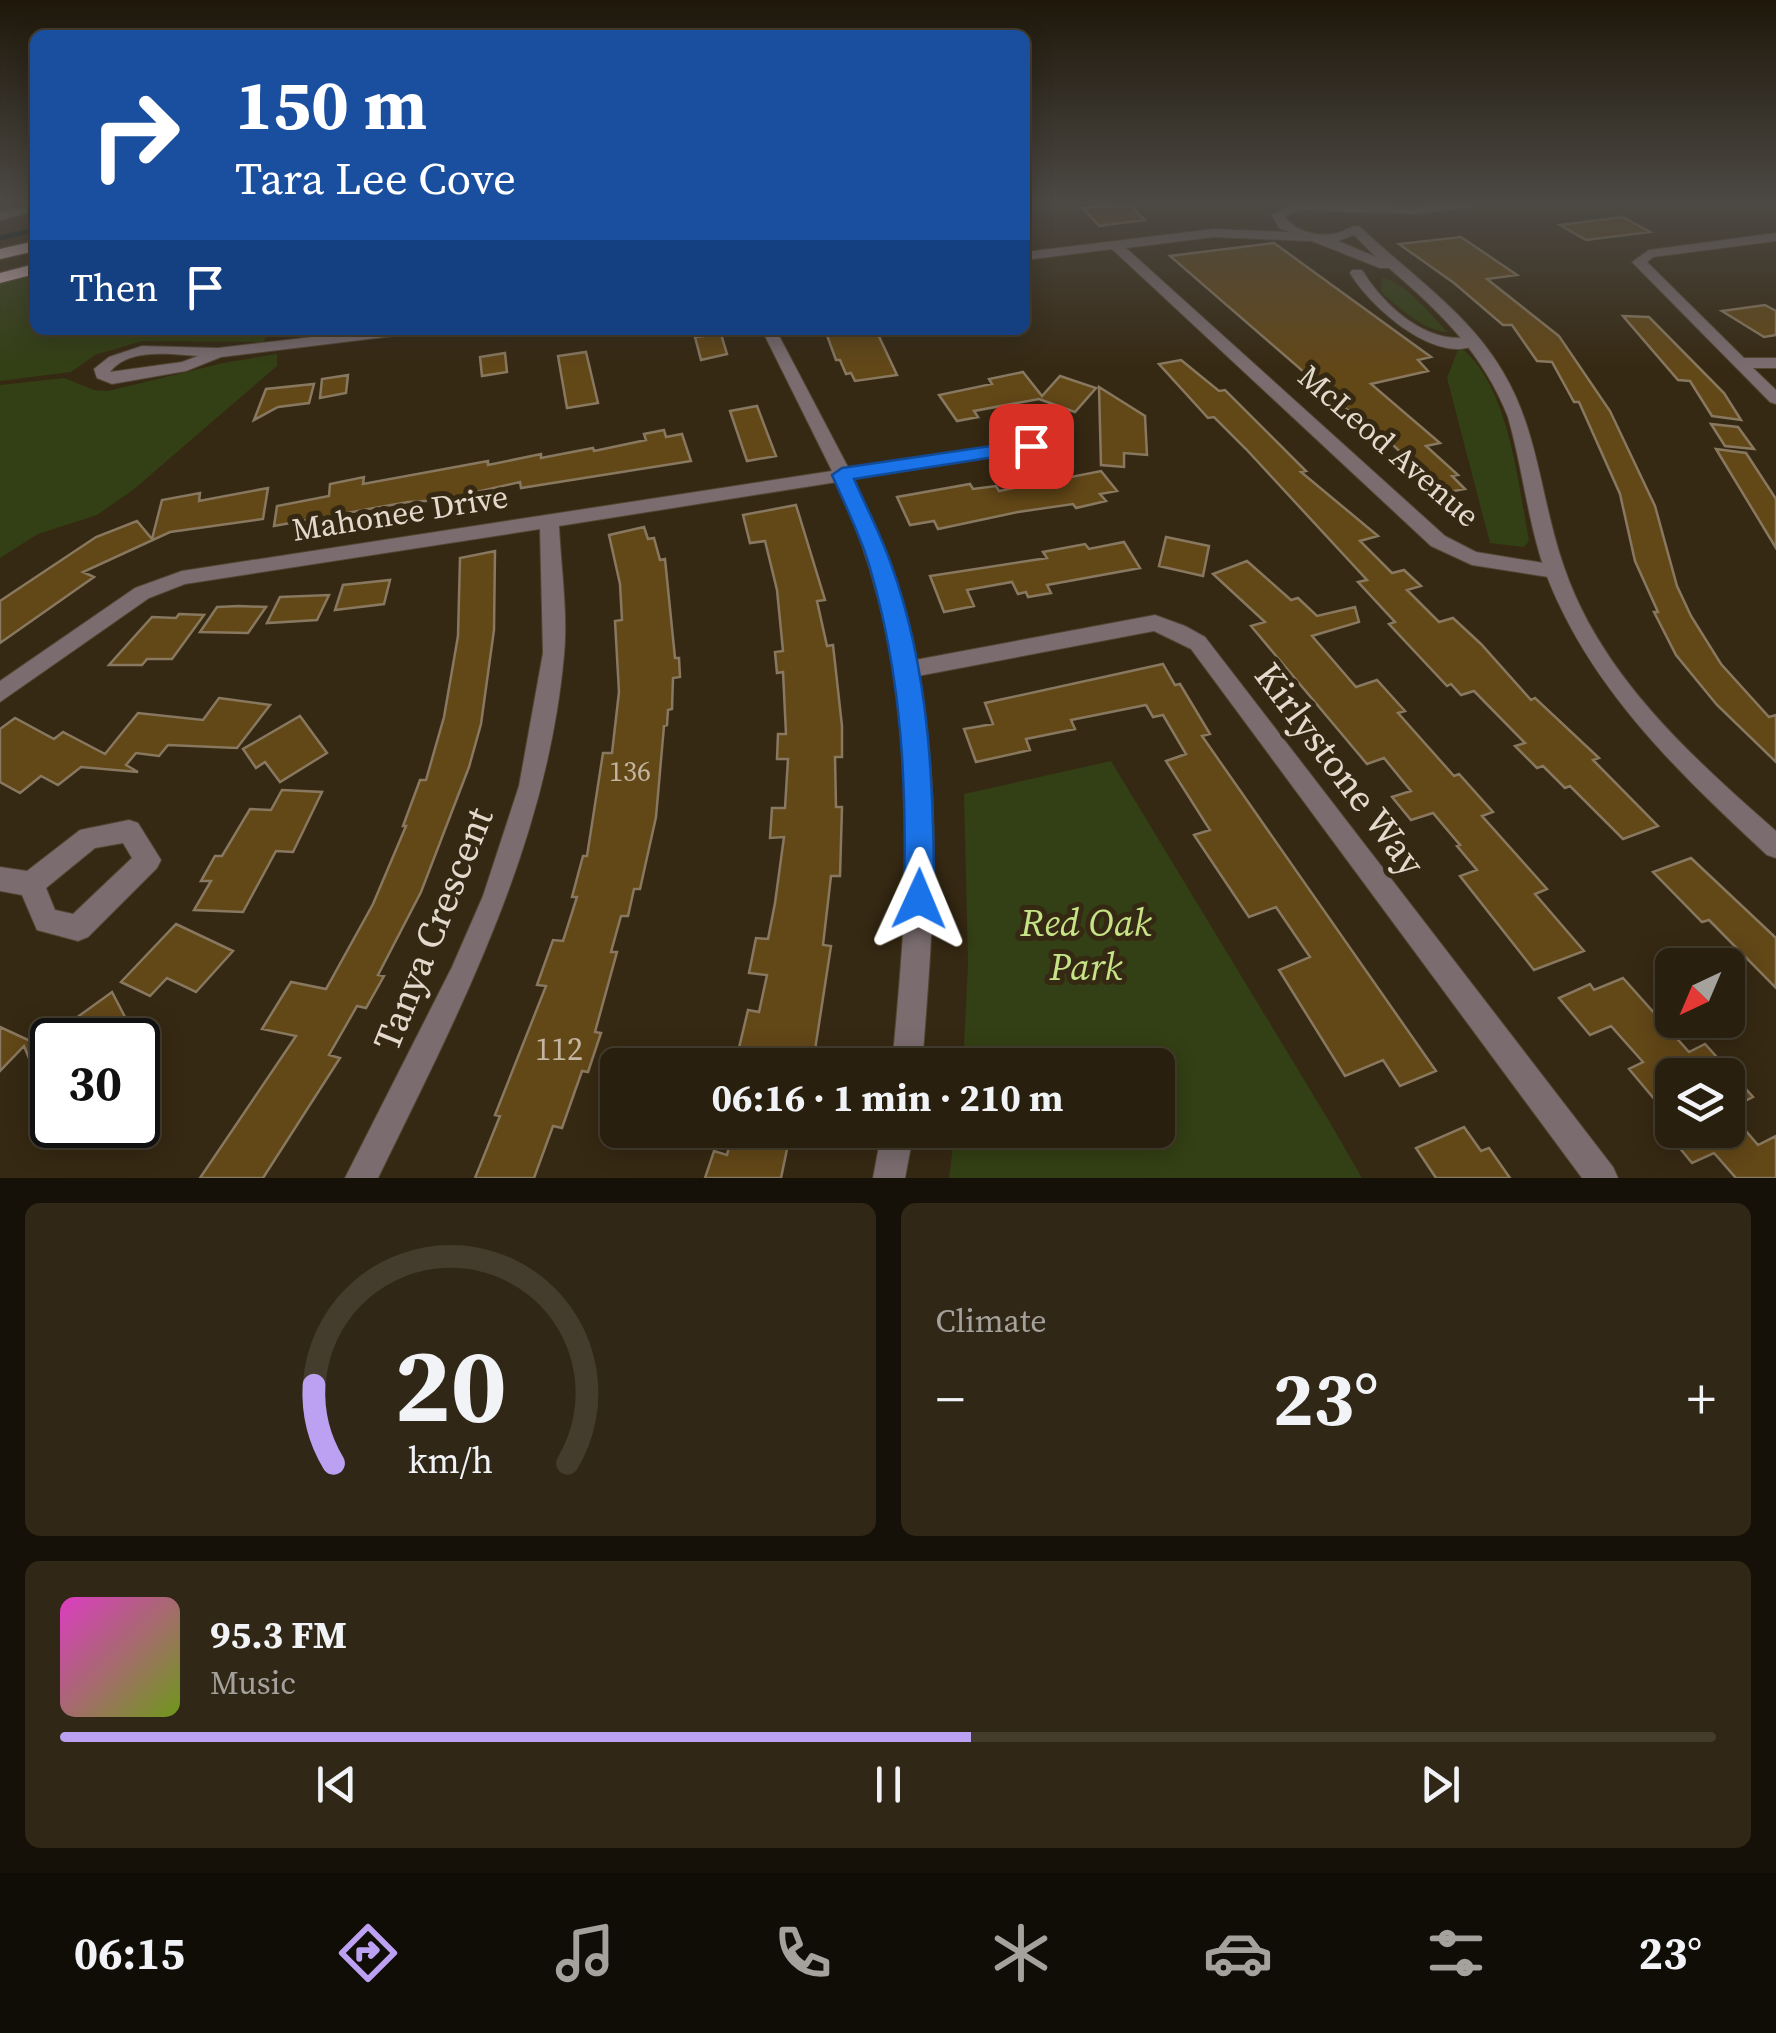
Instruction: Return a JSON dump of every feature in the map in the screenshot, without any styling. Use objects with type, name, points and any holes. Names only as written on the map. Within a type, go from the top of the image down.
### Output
[{"type":"main road","points":[[0,278],[30,270]]},
{"type":"street","name":"McLeod Avenue","points":[[1129,258],[1438,541],[1472,558],[1555,571]]},
{"type":"street","points":[[1366,258],[1396,270]]},
{"type":"street","points":[[1385,258],[1474,342],[1510,396],[1523,429],[1555,571],[1585,634],[1643,716],[1708,786],[1776,847]]},
{"type":"street","points":[[1644,258],[1639,262],[1776,400]]},
{"type":"street","points":[[1357,273],[1372,296],[1424,334],[1438,340],[1474,342]]},
{"type":"street","points":[[218,353],[186,366],[112,379],[103,375],[102,370],[114,357],[138,350],[218,353],[368,335]]},
{"type":"street","points":[[772,335],[842,475],[880,565],[908,670],[920,805],[919,930],[909,1048]]},
{"type":"street","points":[[1743,364],[1776,362]]},
{"type":"street","name":"Mahonee Drive","points":[[0,694],[163,582],[1031,446]]},
{"type":"street","name":"Tanya Crescent","points":[[360,1178],[462,977],[496,896],[531,786],[554,653],[549,520]]},
{"type":"street","name":"Kirlystone Way","points":[[908,670],[1154,623],[1198,643],[1602,1178]]},
{"type":"street","points":[[0,878],[31,884]]},
{"type":"street","points":[[890,1178],[895,1148]]},
{"type":"green space","points":[[30,276],[30,335],[268,335],[263,342],[142,341],[95,355],[71,372],[0,381],[0,283]]},
{"type":"green space","points":[[1382,278],[1409,292],[1448,332],[1430,328],[1404,311],[1381,292]]},
{"type":"green space","points":[[1459,347],[1476,363],[1500,408],[1521,492],[1529,541],[1524,547],[1490,543],[1447,378]]},
{"type":"green space","points":[[277,354],[277,366],[133,490],[97,515],[38,534],[0,558],[0,385],[64,378],[94,390],[108,391]]},
{"type":"green space","name":"Red Oak Park","points":[[1111,761],[1362,1178],[949,1178],[953,1148],[1175,1148],[1175,1048],[964,1048],[968,964],[964,794]]},
{"type":"building","points":[[1172,258],[1295,258],[1431,357],[1418,360],[1428,371],[1371,384],[1440,443],[1426,446],[1458,475],[1452,476],[1465,489],[1443,493],[1392,444],[1388,445]]},
{"type":"building","points":[[1419,258],[1492,258],[1517,275],[1487,279],[1559,336],[1610,411],[1655,506],[1677,586],[1691,616],[1721,664],[1769,717],[1776,715],[1776,762],[1717,705],[1676,655],[1635,561],[1620,494],[1579,402],[1574,402],[1552,362],[1537,361],[1512,325],[1503,325]]},
{"type":"building","points":[[1765,305],[1776,311],[1776,335],[1764,337],[1722,311]]},
{"type":"building","points":[[1623,316],[1649,317],[1724,393],[1741,420],[1712,416],[1690,381],[1678,380]]},
{"type":"building","points":[[721,335],[727,354],[701,360],[695,337]]},
{"type":"building","points":[[827,335],[878,335],[897,375],[855,381],[836,360]]},
{"type":"building","points":[[586,352],[598,403],[567,408],[558,356]]},
{"type":"building","points":[[505,353],[507,372],[482,376],[480,357]]},
{"type":"building","points":[[1181,360],[1219,391],[1225,390],[1306,471],[1301,472],[1378,536],[1360,541],[1392,573],[1404,570],[1421,586],[1407,590],[1439,622],[1453,618],[1481,644],[1531,700],[1535,698],[1599,758],[1593,760],[1658,826],[1623,839],[1570,786],[1565,788],[1543,766],[1537,768],[1515,746],[1525,743],[1474,691],[1461,695],[1451,684],[1447,686],[1389,624],[1395,622],[1358,582],[1367,580],[1246,449],[1214,417],[1208,418],[1159,364]]},
{"type":"building","points":[[1023,372],[1042,396],[1060,376],[1096,388],[1075,412],[1039,399],[974,411],[978,417],[957,421],[939,395],[992,384],[989,379]]},
{"type":"building","points":[[348,375],[346,393],[320,398],[322,379]]},
{"type":"building","points":[[314,384],[309,403],[278,407],[254,420],[266,389]]},
{"type":"building","points":[[1099,387],[1145,416],[1147,455],[1124,453],[1124,467],[1101,465]]},
{"type":"building","points":[[757,406],[776,456],[747,461],[730,411]]},
{"type":"building","points":[[1711,424],[1738,427],[1754,449],[1725,446]]},
{"type":"building","points":[[664,430],[666,437],[682,434],[691,461],[521,488],[520,482],[442,500],[408,502],[274,526],[277,506],[329,496],[330,484],[364,477],[363,484],[488,461],[488,465],[541,454],[541,458],[593,448],[594,451],[646,440],[644,434]]},
{"type":"building","points":[[1716,449],[1746,453],[1776,499],[1776,548]]},
{"type":"building","points":[[1101,471],[1117,491],[1100,494],[1106,501],[1076,508],[1073,504],[1018,512],[938,529],[934,521],[910,525],[897,497],[970,484],[973,489],[996,486],[999,491]]},
{"type":"building","points":[[268,488],[263,519],[170,532],[83,572],[94,577],[0,643],[0,601],[96,537],[137,521],[152,539],[162,500],[200,493],[199,501]]},
{"type":"building","points":[[796,505],[825,600],[817,601],[827,646],[833,645],[842,726],[842,757],[835,757],[836,807],[842,807],[840,876],[831,876],[823,945],[831,946],[815,1048],[739,1048],[748,1010],[759,1012],[767,975],[749,973],[756,938],[768,939],[775,903],[784,837],[770,838],[772,808],[785,808],[788,759],[777,759],[778,734],[786,734],[783,672],[777,673],[775,652],[783,651],[777,590],[765,541],[750,543],[743,515]]},
{"type":"building","points":[[644,527],[648,539],[654,538],[660,560],[665,559],[680,677],[673,678],[672,709],[668,710],[664,726],[656,817],[640,889],[634,889],[628,916],[621,916],[611,952],[617,952],[595,1032],[601,1033],[588,1072],[582,1071],[562,1128],[553,1126],[534,1178],[475,1178],[500,1116],[495,1115],[546,986],[537,985],[553,940],[563,941],[577,897],[572,897],[583,856],[587,856],[603,753],[612,753],[619,692],[615,621],[622,620],[620,584],[609,535]]},
{"type":"building","points":[[1166,537],[1209,546],[1203,576],[1159,566]]},
{"type":"building","points":[[1124,542],[1140,568],[1047,585],[1051,593],[1028,597],[1026,592],[1018,594],[1012,582],[967,590],[974,606],[944,612],[930,576],[1047,558],[1043,552],[1085,544],[1089,549]]},
{"type":"building","points":[[495,551],[494,630],[481,724],[469,767],[421,892],[378,975],[384,976],[366,1008],[357,1006],[329,1055],[340,1058],[263,1178],[200,1178],[296,1036],[262,1029],[291,982],[326,989],[373,904],[406,826],[420,780],[426,780],[444,717],[458,636],[460,558]]},
{"type":"building","points":[[1247,561],[1291,600],[1298,598],[1317,616],[1355,607],[1359,622],[1312,636],[1356,687],[1377,680],[1405,711],[1398,713],[1454,776],[1459,774],[1493,812],[1482,816],[1547,889],[1535,894],[1584,951],[1534,970],[1460,876],[1477,870],[1457,846],[1460,845],[1433,813],[1411,820],[1392,797],[1411,791],[1384,758],[1367,764],[1251,626],[1265,622],[1213,574]]},
{"type":"building","points":[[390,580],[384,604],[335,610],[343,585]]},
{"type":"building","points":[[329,595],[317,620],[267,623],[280,597]]},
{"type":"building","points":[[217,607],[266,607],[248,633],[200,632]]},
{"type":"building","points":[[179,614],[204,615],[172,659],[147,659],[142,665],[109,665],[152,617],[176,618]]},
{"type":"building","points":[[1163,664],[1210,734],[1202,736],[1436,1071],[1400,1086],[1383,1060],[1345,1076],[1279,970],[1310,957],[1276,907],[1249,917],[1194,835],[1210,830],[1166,761],[1186,754],[1163,715],[1153,717],[1146,705],[1071,720],[1075,729],[1026,739],[1030,750],[976,762],[964,729],[993,724],[985,703]]},
{"type":"building","points":[[219,698],[270,705],[237,748],[168,745],[159,756],[136,753],[126,765],[138,772],[81,767],[58,785],[41,776],[20,793],[0,782],[0,729],[15,718],[54,739],[63,732],[105,754],[138,713],[203,720]]},
{"type":"building","points":[[300,716],[327,753],[280,782],[265,762],[256,768],[243,749]]},
{"type":"building","points":[[282,790],[322,792],[293,852],[276,851],[243,912],[194,910],[211,881],[201,881],[215,856],[222,856],[250,809],[271,810]]},
{"type":"building","points":[[1691,858],[1776,938],[1776,988],[1745,957],[1745,948],[1737,948],[1709,920],[1702,922],[1653,872]]},
{"type":"building","points":[[176,924],[233,951],[196,992],[167,978],[150,996],[121,982]]},
{"type":"building","points":[[1623,978],[1655,1014],[1655,1038],[1677,1038],[1689,1052],[1705,1044],[1718,1058],[1655,1058],[1655,1100],[1629,1069],[1643,1062],[1611,1026],[1590,1035],[1559,998],[1590,984],[1594,990]]},
{"type":"building","points":[[112,992],[126,1018],[76,1018]]},
{"type":"building","points":[[0,1027],[30,1041],[30,1061],[24,1046],[0,1071]]},
{"type":"building","points":[[1464,1127],[1481,1151],[1489,1148],[1510,1178],[1436,1178],[1416,1148]]},
{"type":"building","points":[[1745,1130],[1758,1145],[1776,1136],[1776,1178],[1736,1178],[1714,1153],[1692,1163],[1680,1148],[1745,1148]]},
{"type":"building","points":[[729,1148],[787,1148],[781,1178],[705,1178],[714,1151],[727,1155]]},
{"type":"route","points":[[919,899],[920,805],[908,670],[880,565],[842,475],[1031,446]]}]
